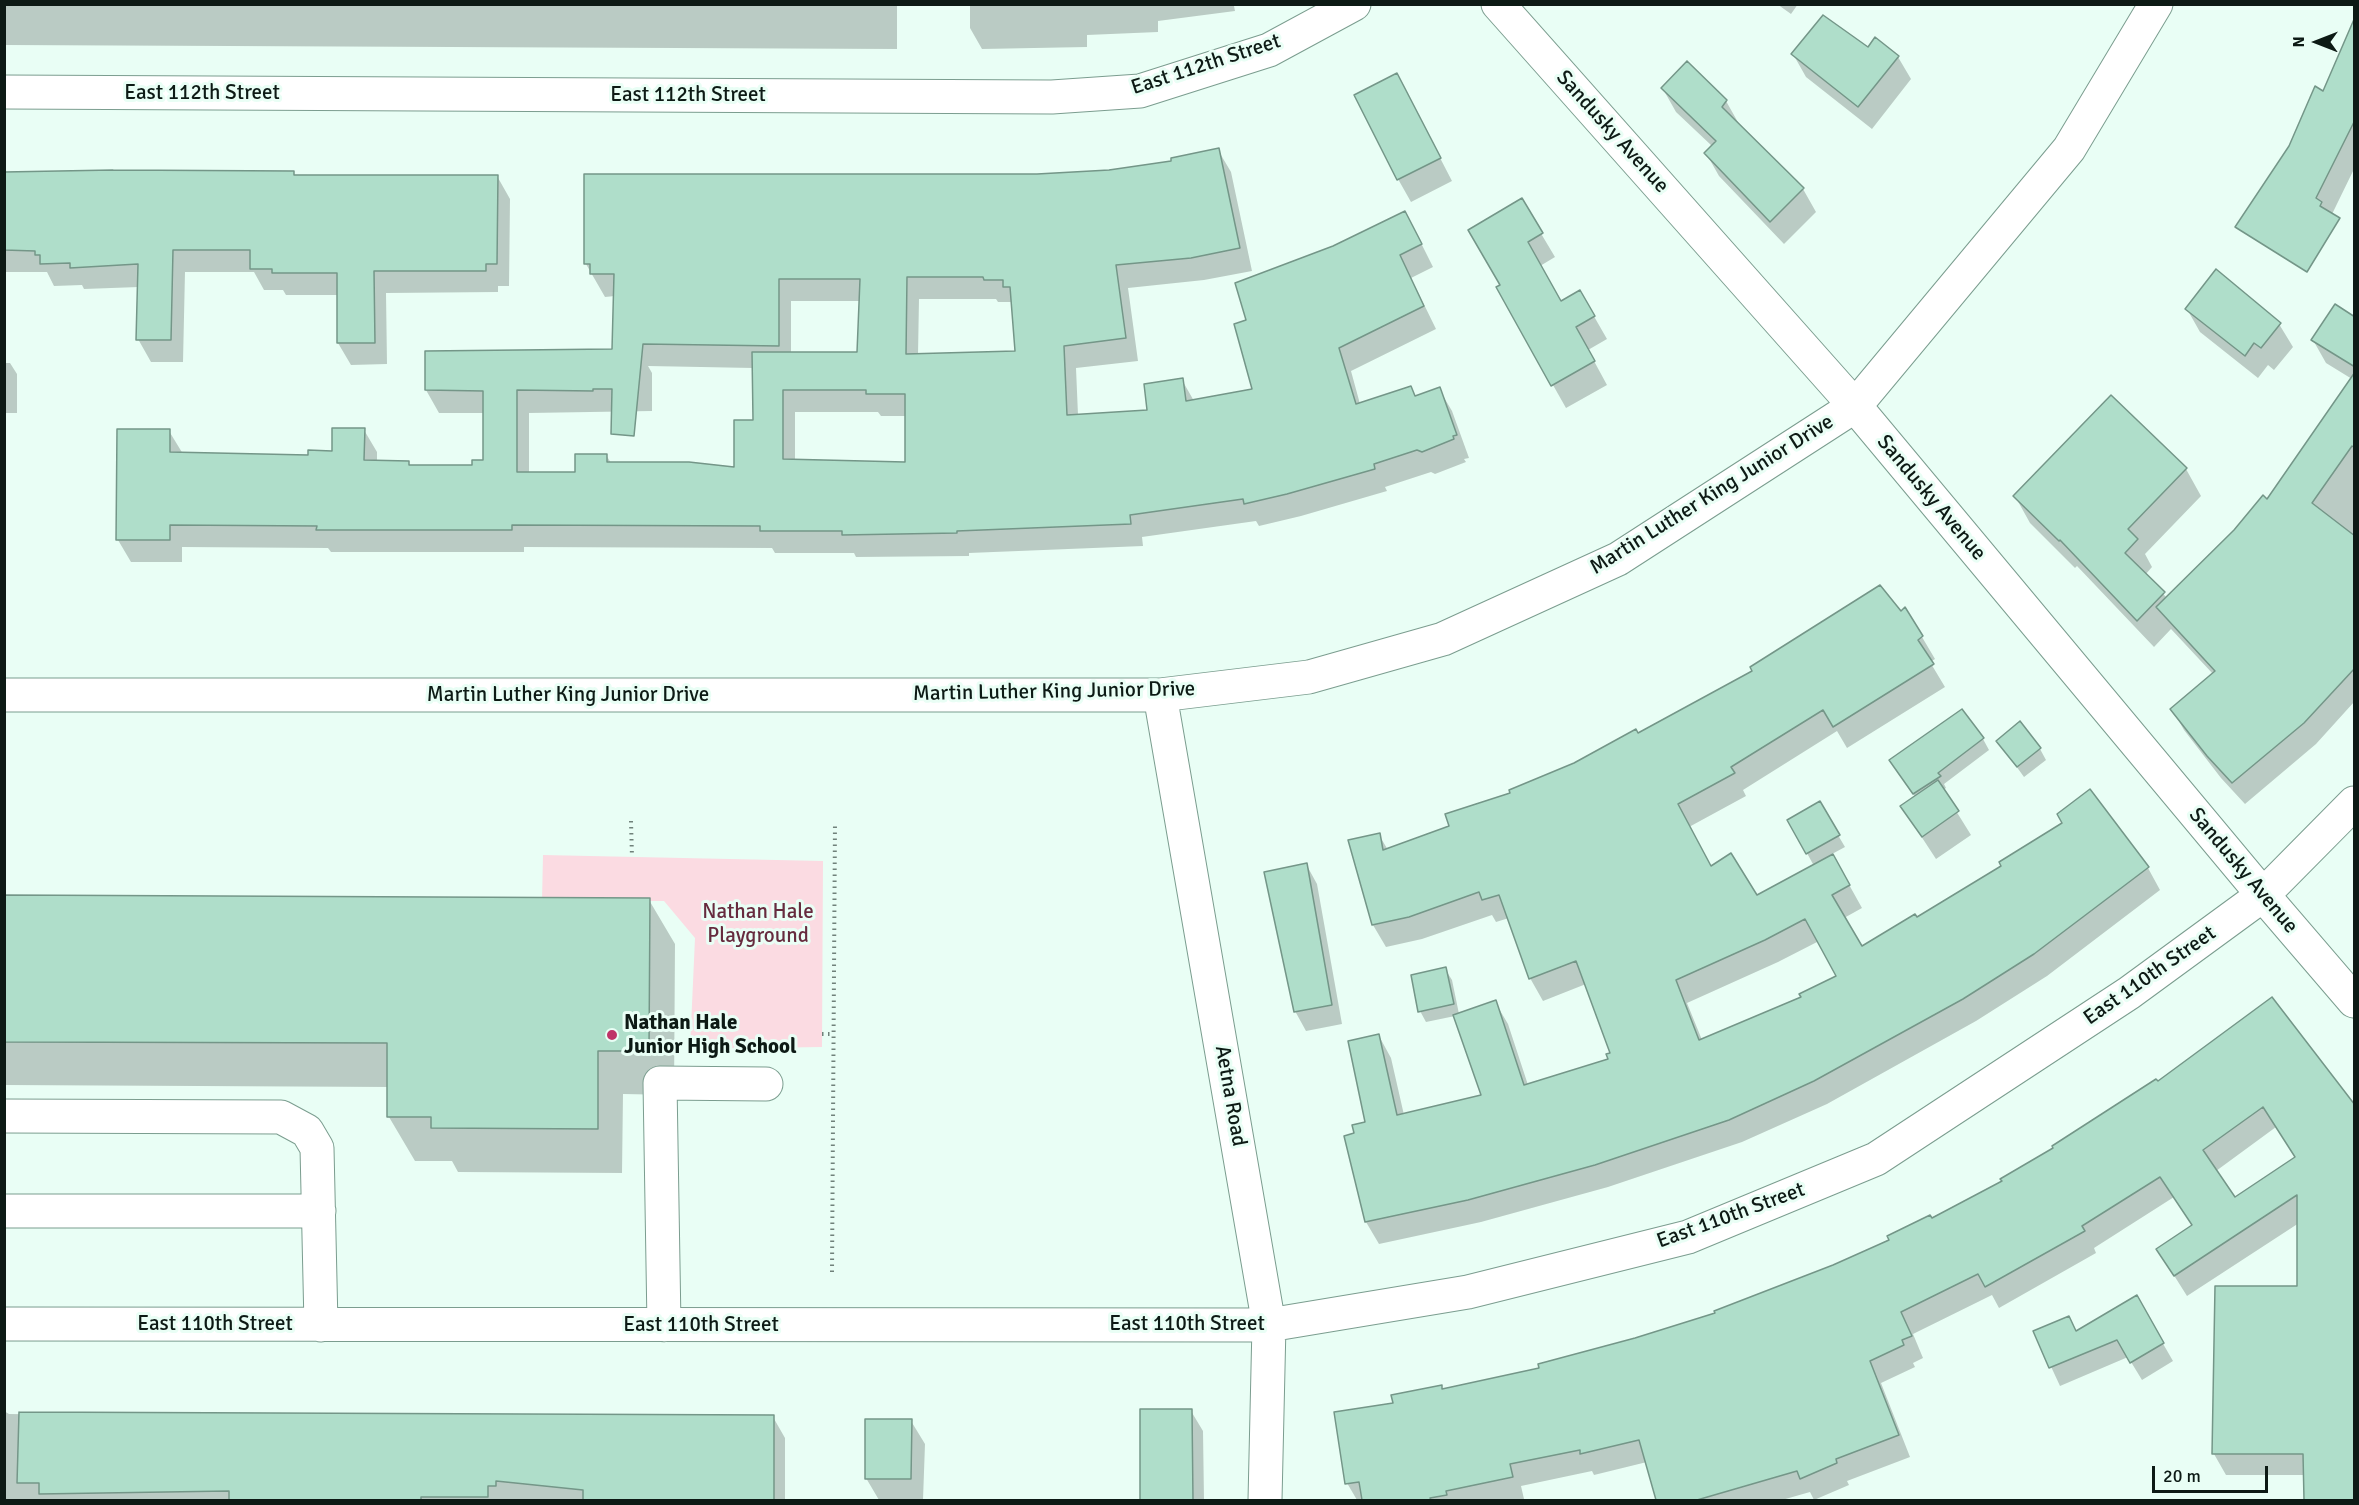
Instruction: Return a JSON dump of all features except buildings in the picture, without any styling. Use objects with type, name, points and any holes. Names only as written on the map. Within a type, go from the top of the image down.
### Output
[{"type":"street","name":"East 112th Street","points":[[4,92],[1052,97],[1140,91],[1269,50],[1354,4]]},
{"type":"street","name":"Sandusky Avenue","points":[[1498,4],[1855,406],[2263,895],[2355,1001]]},
{"type":"street","name":"Martin Luther King Junior Drive","points":[[4,695],[1160,695],[1309,677],[1443,639],[1618,559],[1855,406],[2069,149],[2156,4]]},
{"type":"street","name":"Aetna Road","points":[[1160,695],[1269,1325],[1266,1500]]},
{"type":"street","name":"East 110th Street","points":[[4,1324],[1269,1325],[1468,1292],[1688,1237],[1876,1159],[2129,993],[2263,895],[2355,803]]},
{"type":"street","points":[[664,1324],[660,1083],[766,1084]]},
{"type":"street","points":[[4,1116],[281,1117],[307,1131],[317,1148],[321,1324]]},
{"type":"street","points":[[4,1211],[319,1211]]},
{"type":"path","points":[[631,821],[632,857]]},
{"type":"path","points":[[832,1272],[835,822]]},
{"type":"path","points":[[822,1034],[834,1034]]},
{"type":"green space","name":"Nathan Hale Playground","points":[[543,855],[823,861],[822,1047],[690,1049],[695,938],[664,901],[542,901]]},
{"type":"place","name":"Nathan Hale Junior High School","points":[[612,1035]]}]
